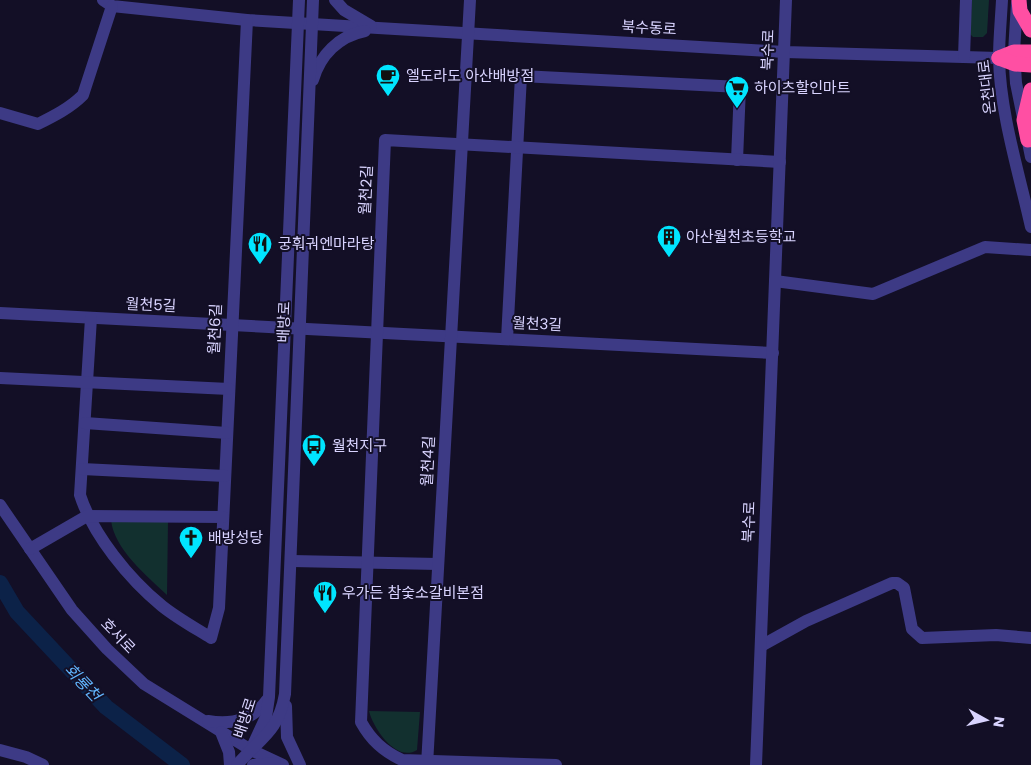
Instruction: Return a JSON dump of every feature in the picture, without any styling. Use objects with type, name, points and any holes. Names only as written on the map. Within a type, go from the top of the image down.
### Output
[{"type":"highway","points":[[1018,0],[1020,11],[1031,30]]},
{"type":"highway","points":[[999,58],[1014,58],[1031,52]]},
{"type":"highway","points":[[1014,58],[1031,64]]},
{"type":"highway","points":[[1028,140],[1024,120],[1031,90]]},
{"type":"street","name":"배방로","points":[[250,750],[266,717],[268,698],[286,328],[299,0]]},
{"type":"street","name":"배방로","points":[[250,750],[275,727],[282,711],[285,691],[292,562],[313,0]]},
{"type":"street","points":[[335,0],[360,21],[378,28]]},
{"type":"street","name":"월천4길","points":[[427,763],[470,0]]},
{"type":"street","name":"북수로","points":[[756,765],[786,0]]},
{"type":"street","points":[[964,57],[966,0]]},
{"type":"street","name":"온천대로","points":[[1002,0],[999,58],[1010,133],[1031,228]]},
{"type":"street","name":"온천대로","points":[[1018,0],[1014,58],[1016,83],[1031,157]]},
{"type":"street","name":"북수동로","points":[[107,3],[247,20],[298,24],[785,52],[999,58]]},
{"type":"street","points":[[0,113],[38,124],[60,113],[83,95],[107,3]]},
{"type":"street","name":"월천6길","points":[[87,516],[126,572],[162,606],[211,638],[219,608],[247,20]]},
{"type":"street","points":[[309,94],[316,72],[326,54],[338,42],[355,33],[378,28]]},
{"type":"street","points":[[506,339],[520,76],[740,87],[737,160]]},
{"type":"street","name":"월천2길","points":[[427,763],[402,760],[387,754],[370,738],[360,722],[385,140],[780,162]]},
{"type":"street","points":[[775,280],[873,294],[985,247],[1031,250]]},
{"type":"street","name":"월천5길","points":[[0,313],[300,329]]},
{"type":"street","points":[[87,516],[80,495],[91,318]]},
{"type":"street","name":"월천3길","points":[[300,329],[772,353]]},
{"type":"street","points":[[0,378],[229,389]]},
{"type":"street","points":[[85,423],[227,433]]},
{"type":"street","points":[[82,469],[224,476]]},
{"type":"street","name":"호서로","points":[[0,505],[72,610],[107,649],[144,684],[250,750],[280,764]]},
{"type":"street","points":[[30,549],[87,516],[222,517]]},
{"type":"street","points":[[292,562],[438,564]]},
{"type":"street","points":[[761,646],[806,621],[892,583],[897,583],[904,588],[912,629],[922,638],[996,635],[1031,638]]},
{"type":"street","points":[[285,691],[287,736],[300,765]]},
{"type":"street","points":[[201,720],[224,724],[245,719],[260,710],[268,698]]},
{"type":"street","points":[[221,732],[229,752],[230,765]]},
{"type":"street","points":[[0,750],[26,757],[42,765]]},
{"type":"street","points":[[237,765],[250,750]]},
{"type":"street","points":[[427,763],[556,765]]},
{"type":"street","points":[[253,765],[280,764]]},
{"type":"green space","points":[[972,0],[989,0],[987,33],[983,37],[973,37],[970,34]]},
{"type":"green space","points":[[111,520],[168,522],[167,595],[141,571],[125,551],[113,531]]},
{"type":"green space","points":[[369,711],[420,712],[417,750],[409,753],[401,752],[394,748],[380,734]]},
{"type":"waterway","name":"회룡천","points":[[0,583],[17,612],[106,707],[182,765]]},
{"type":"place","name":"엘도라도 아산배방점","points":[[388,97]]},
{"type":"place","name":"하이츠할인마트","points":[[737,109]]},
{"type":"place","name":"아산월천초등학교","points":[[669,258]]},
{"type":"place","name":"궁훠궈엔마라탕","points":[[260,265]]},
{"type":"place","name":"월천지구","points":[[314,467]]},
{"type":"place","name":"배방성당","points":[[191,559]]},
{"type":"place","name":"우가든 참숯소갈비본점","points":[[325,614]]}]
